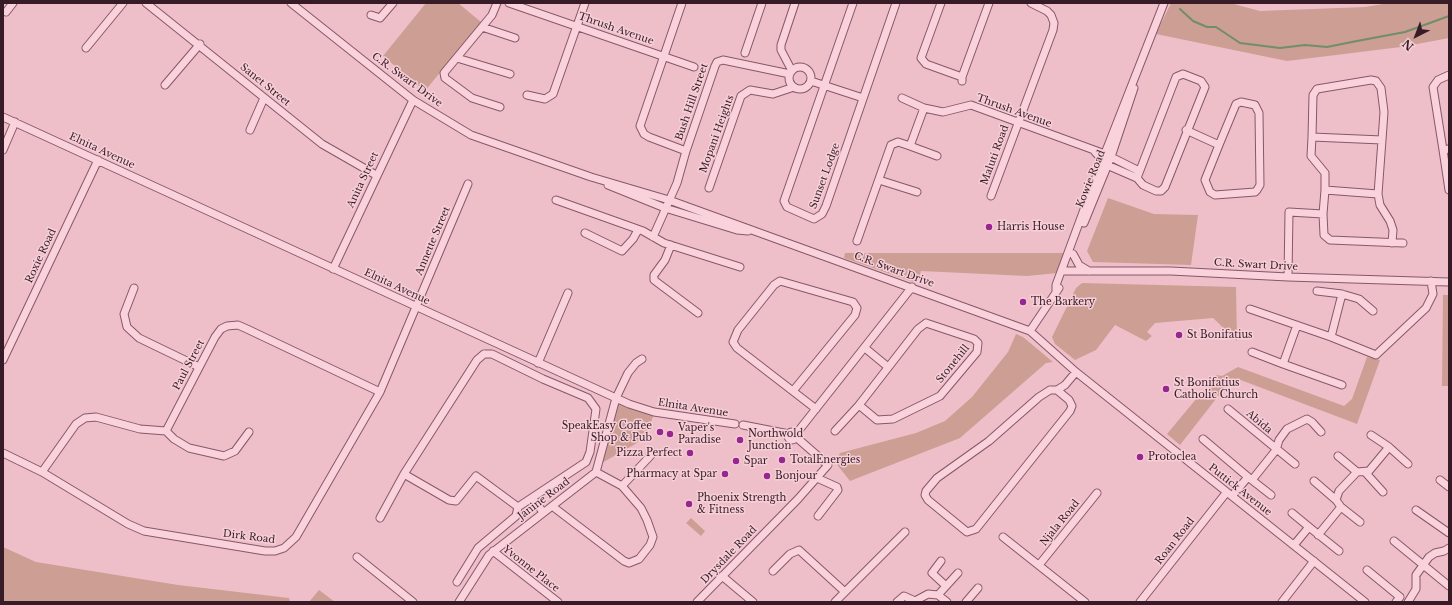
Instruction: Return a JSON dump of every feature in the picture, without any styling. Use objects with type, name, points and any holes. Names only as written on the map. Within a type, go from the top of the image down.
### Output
[{"type":"street","points":[[6,12],[13,3]]},
{"type":"street","points":[[86,48],[123,3]]},
{"type":"street","name":"Sanet Street","points":[[146,3],[200,44],[264,98],[327,148],[376,175]]},
{"type":"street","name":"C.R. Swart Drive","points":[[291,3],[413,100],[471,134],[591,176],[669,200],[750,231],[912,288],[1030,332]]},
{"type":"street","points":[[372,15],[380,18],[393,3]]},
{"type":"street","points":[[497,3],[493,13],[457,58],[445,70],[445,78],[472,98],[500,108]]},
{"type":"street","name":"Thrush Avenue","points":[[509,3],[694,67]]},
{"type":"street","points":[[527,95],[545,99],[553,94],[585,3]]},
{"type":"street","points":[[653,237],[677,183],[686,151],[649,137],[644,134],[640,126],[682,3]]},
{"type":"street","points":[[745,53],[762,3]]},
{"type":"street","points":[[791,73],[798,67],[805,68],[810,74],[810,81],[804,88],[794,86],[790,81],[791,73],[781,50],[781,45],[795,3]]},
{"type":"street","name":"Sunset Lodge","points":[[853,3],[784,201],[787,206],[814,219],[822,214],[826,206],[896,3]]},
{"type":"street","points":[[941,3],[921,58],[926,64],[962,79],[989,3]]},
{"type":"street","name":"Maluti Road","points":[[991,196],[1053,30],[1054,24],[1051,15],[1047,11],[1031,3]]},
{"type":"street","name":"Kowie Road","points":[[1030,332],[1056,291],[1056,285],[1073,254],[1130,86],[1139,70],[1164,3]]},
{"type":"street","points":[[482,27],[515,38]]},
{"type":"street","points":[[166,85],[200,44]]},
{"type":"street","points":[[457,58],[510,74]]},
{"type":"street","name":"Bush Hill Street","points":[[686,151],[714,66],[717,62],[724,60],[791,73]]},
{"type":"street","points":[[1106,159],[1138,174],[1143,185],[1156,191],[1163,190],[1186,130],[1205,87],[1200,81],[1183,74],[1176,77],[1138,174]]},
{"type":"street","points":[[1449,75],[1438,80],[1433,87],[1446,150],[1449,190]]},
{"type":"street","points":[[1392,243],[1393,230],[1390,221],[1380,205],[1378,194],[1384,112],[1381,88],[1376,81],[1371,80],[1317,89],[1313,95],[1311,156],[1325,174],[1323,214],[1324,235],[1327,239],[1392,243],[1403,243]]},
{"type":"street","points":[[810,81],[863,98]]},
{"type":"street","name":"Mopani Heights","points":[[709,188],[741,96],[750,90],[773,94],[794,86]]},
{"type":"street","points":[[250,130],[264,98]]},
{"type":"street","name":"Thrush Avenue","points":[[902,98],[924,108],[943,112],[971,105],[1018,121],[1095,152],[1106,159]]},
{"type":"street","name":"Anita Street","points":[[333,269],[376,175],[413,100]]},
{"type":"street","points":[[1241,102],[1255,105],[1258,110],[1259,120],[1260,185],[1255,192],[1214,195],[1210,192],[1205,180],[1219,145],[1236,104],[1241,102]]},
{"type":"street","points":[[910,146],[924,108]]},
{"type":"street","name":"Elnita Avenue","points":[[3,117],[616,398],[654,412],[735,424],[740,421],[744,425],[794,435]]},
{"type":"street","points":[[3,150],[15,122]]},
{"type":"street","points":[[1186,130],[1219,145]]},
{"type":"street","points":[[1312,137],[1382,140]]},
{"type":"street","points":[[857,241],[891,145],[898,142],[937,156]]},
{"type":"street","name":"Kowie Road","points":[[1065,271],[1106,159]]},
{"type":"street","name":"Roxie Road","points":[[4,357],[98,160]]},
{"type":"street","name":"C.R. Swart Drive","points":[[591,176],[624,193],[665,208],[737,230],[750,231]]},
{"type":"street","points":[[879,180],[917,192]]},
{"type":"street","name":"Annette Street","points":[[416,306],[468,184]]},
{"type":"street","points":[[1325,190],[1378,194]]},
{"type":"street","points":[[556,200],[638,230],[671,245],[740,268]]},
{"type":"street","points":[[1288,277],[1289,212],[1323,214]]},
{"type":"street","points":[[585,233],[603,240],[622,251],[634,239],[638,230]]},
{"type":"street","points":[[671,245],[663,264],[654,275],[654,280],[698,313]]},
{"type":"street","points":[[1073,254],[1077,262],[1090,271]]},
{"type":"street","name":"C.R. Swart Drive","points":[[1065,271],[1171,271],[1288,277],[1449,282]]},
{"type":"street","points":[[793,391],[855,315],[856,308],[853,302],[780,280],[774,285],[738,330],[734,342],[737,348],[816,409]]},
{"type":"street","points":[[1250,309],[1331,336],[1376,355],[1426,308],[1433,294],[1431,281]]},
{"type":"street","points":[[134,288],[124,314],[127,327],[139,338],[199,367]]},
{"type":"street","points":[[794,435],[912,288]]},
{"type":"street","points":[[1317,291],[1342,294],[1359,299],[1372,311]]},
{"type":"street","points":[[538,363],[568,293]]},
{"type":"street","points":[[1331,336],[1342,294]]},
{"type":"street","name":"Dirk Road","points":[[3,453],[42,472],[128,524],[144,531],[265,551],[280,550],[291,543],[296,537],[380,392],[416,306]]},
{"type":"street","name":"Stonehill","points":[[926,323],[974,339],[978,343],[977,352],[946,389],[932,400],[886,420],[877,420],[859,405],[888,367],[918,329],[926,323]]},
{"type":"street","name":"Paul Street","points":[[166,431],[215,337],[221,329],[227,326],[238,325],[380,392]]},
{"type":"street","points":[[1283,364],[1298,325]]},
{"type":"street","name":"Puttick Avenue","points":[[1030,332],[1076,372],[1314,561],[1360,600]]},
{"type":"street","points":[[865,348],[888,367]]},
{"type":"street","points":[[1252,352],[1342,385]]},
{"type":"street","points":[[380,518],[404,474],[477,360],[484,354],[492,354],[543,379],[588,398],[596,409],[590,452],[586,462],[518,507],[516,516],[478,548],[457,582]]},
{"type":"street","points":[[552,506],[624,561],[634,561],[639,559],[650,545],[653,537],[641,508],[622,486],[596,472],[616,398],[632,366],[642,359]]},
{"type":"street","points":[[1057,390],[1071,403],[1072,406],[1070,411],[974,530],[968,532],[928,500],[925,495],[926,491],[946,471],[990,441],[1043,394],[1050,390],[1057,390],[1065,385],[1076,372]]},
{"type":"street","points":[[835,431],[859,405]]},
{"type":"street","name":"Abida","points":[[1228,409],[1276,450],[1295,464]]},
{"type":"street","points":[[42,472],[76,424],[86,418],[96,417],[140,429],[166,431],[174,439],[189,448],[224,456],[235,451],[249,432]]},
{"type":"street","name":"Abida","points":[[1229,494],[1250,478],[1276,450],[1279,440],[1286,429],[1298,425],[1304,419],[1312,422],[1322,432]]},
{"type":"street","name":"Drysdale Road","points":[[697,602],[828,465],[794,435]]},
{"type":"street","points":[[1372,435],[1389,447],[1408,464]]},
{"type":"street","points":[[1203,439],[1271,495]]},
{"type":"street","points":[[1338,456],[1357,472],[1365,472],[1369,471],[1389,447]]},
{"type":"street","points":[[622,486],[653,453]]},
{"type":"street","name":"Janine Road","points":[[459,602],[480,566],[493,551],[596,472]]},
{"type":"street","points":[[1336,500],[1339,491],[1357,472]]},
{"type":"street","points":[[1365,472],[1383,492]]},
{"type":"street","points":[[404,474],[452,501],[460,498],[476,476],[518,507]]},
{"type":"street","points":[[817,478],[837,487],[838,490],[818,516]]},
{"type":"street","points":[[1440,480],[1449,487]]},
{"type":"street","points":[[1314,481],[1336,500],[1341,507],[1360,522]]},
{"type":"street","name":"Njala Road","points":[[1039,565],[1097,493]]},
{"type":"street","name":"Roan Road","points":[[1140,602],[1229,494]]},
{"type":"street","points":[[532,498],[543,512]]},
{"type":"street","points":[[1318,535],[1341,507]]},
{"type":"street","points":[[1416,510],[1449,533]]},
{"type":"street","points":[[1292,513],[1339,552]]},
{"type":"street","points":[[1294,545],[1309,527]]},
{"type":"street","points":[[835,602],[905,532]]},
{"type":"street","points":[[1003,537],[1085,602]]},
{"type":"street","points":[[1394,541],[1449,586]]},
{"type":"street","points":[[1367,570],[1398,600],[1407,602],[1416,590],[1416,575],[1432,555],[1449,548]]},
{"type":"street","points":[[773,571],[790,554],[799,550],[845,592]]},
{"type":"street","name":"Yvonne Place","points":[[493,551],[558,602]]},
{"type":"street","points":[[357,557],[413,602]]},
{"type":"street","points":[[941,561],[932,573],[946,586]]},
{"type":"street","points":[[1282,602],[1314,561]]},
{"type":"street","points":[[938,594],[958,573]]},
{"type":"street","points":[[722,576],[753,602]]},
{"type":"street","points":[[966,602],[978,588]]},
{"type":"street","points":[[897,602],[904,596],[915,601],[925,594],[938,594],[947,602]]},
{"type":"shaded area","points":[[426,3],[458,3],[481,22],[425,91],[383,56]]},
{"type":"shaded area","points":[[1171,3],[1230,3],[1260,11],[1365,7],[1389,3],[1449,3],[1449,38],[1401,47],[1287,61],[1156,34]]},
{"type":"shaded area","points":[[1108,198],[1154,214],[1198,215],[1191,265],[1093,262],[1087,251]]},
{"type":"shaded area","points":[[845,253],[1065,253],[1058,273],[1027,276],[921,271],[917,283],[844,258]]},
{"type":"shaded area","points":[[1082,283],[1236,287],[1237,341],[1213,318],[1155,323],[1147,332],[1152,336],[1146,341],[1115,325],[1096,350],[1075,360],[1055,344],[1052,337],[1076,288]]},
{"type":"shaded area","points":[[1443,295],[1449,295],[1449,386],[1442,386]]},
{"type":"shaded area","points":[[1016,334],[1023,337],[1053,362],[1046,363],[960,438],[850,481],[835,462],[840,453],[916,433],[945,421],[972,397],[1008,352]]},
{"type":"shaded area","points":[[1367,357],[1380,360],[1357,424],[1238,379],[1230,381],[1180,445],[1167,434],[1216,375],[1222,376],[1238,367],[1344,406],[1352,399]]},
{"type":"shaded area","points":[[617,400],[654,414],[648,430],[637,443],[600,464]]},
{"type":"shaded area","points":[[691,518],[705,531],[701,536],[686,523]]},
{"type":"shaded area","points":[[3,547],[36,562],[178,585],[289,598],[290,602],[3,602]]},
{"type":"shaded area","points":[[319,590],[335,602],[309,602]]},
{"type":"waterway","points":[[1180,9],[1193,21],[1207,27],[1216,27],[1240,43],[1280,48],[1305,45],[1327,47],[1405,32],[1449,16]]},
{"type":"place","name":"Harris House","points":[[989,227]]},
{"type":"place","name":"The Barkery","points":[[1023,302]]},
{"type":"place","name":"St Bonifatius","points":[[1179,335]]},
{"type":"place","name":"St Bonifatius Catholic Church","points":[[1166,389]]},
{"type":"place","name":"SpeakEasy Coffee Shop & Pub","points":[[660,432]]},
{"type":"place","name":"Vaper's Paradise","points":[[670,434]]},
{"type":"place","name":"Northwold Junction","points":[[740,440]]},
{"type":"place","name":"Pizza Perfect","points":[[690,453]]},
{"type":"place","name":"Protoclea","points":[[1140,457]]},
{"type":"place","name":"TotalEnergies","points":[[782,460]]},
{"type":"place","name":"Spar","points":[[736,461]]},
{"type":"place","name":"Pharmacy at Spar","points":[[725,474]]},
{"type":"place","name":"Bonjour","points":[[767,476]]},
{"type":"place","name":"Phoenix Strength & Fitness","points":[[689,504]]}]
